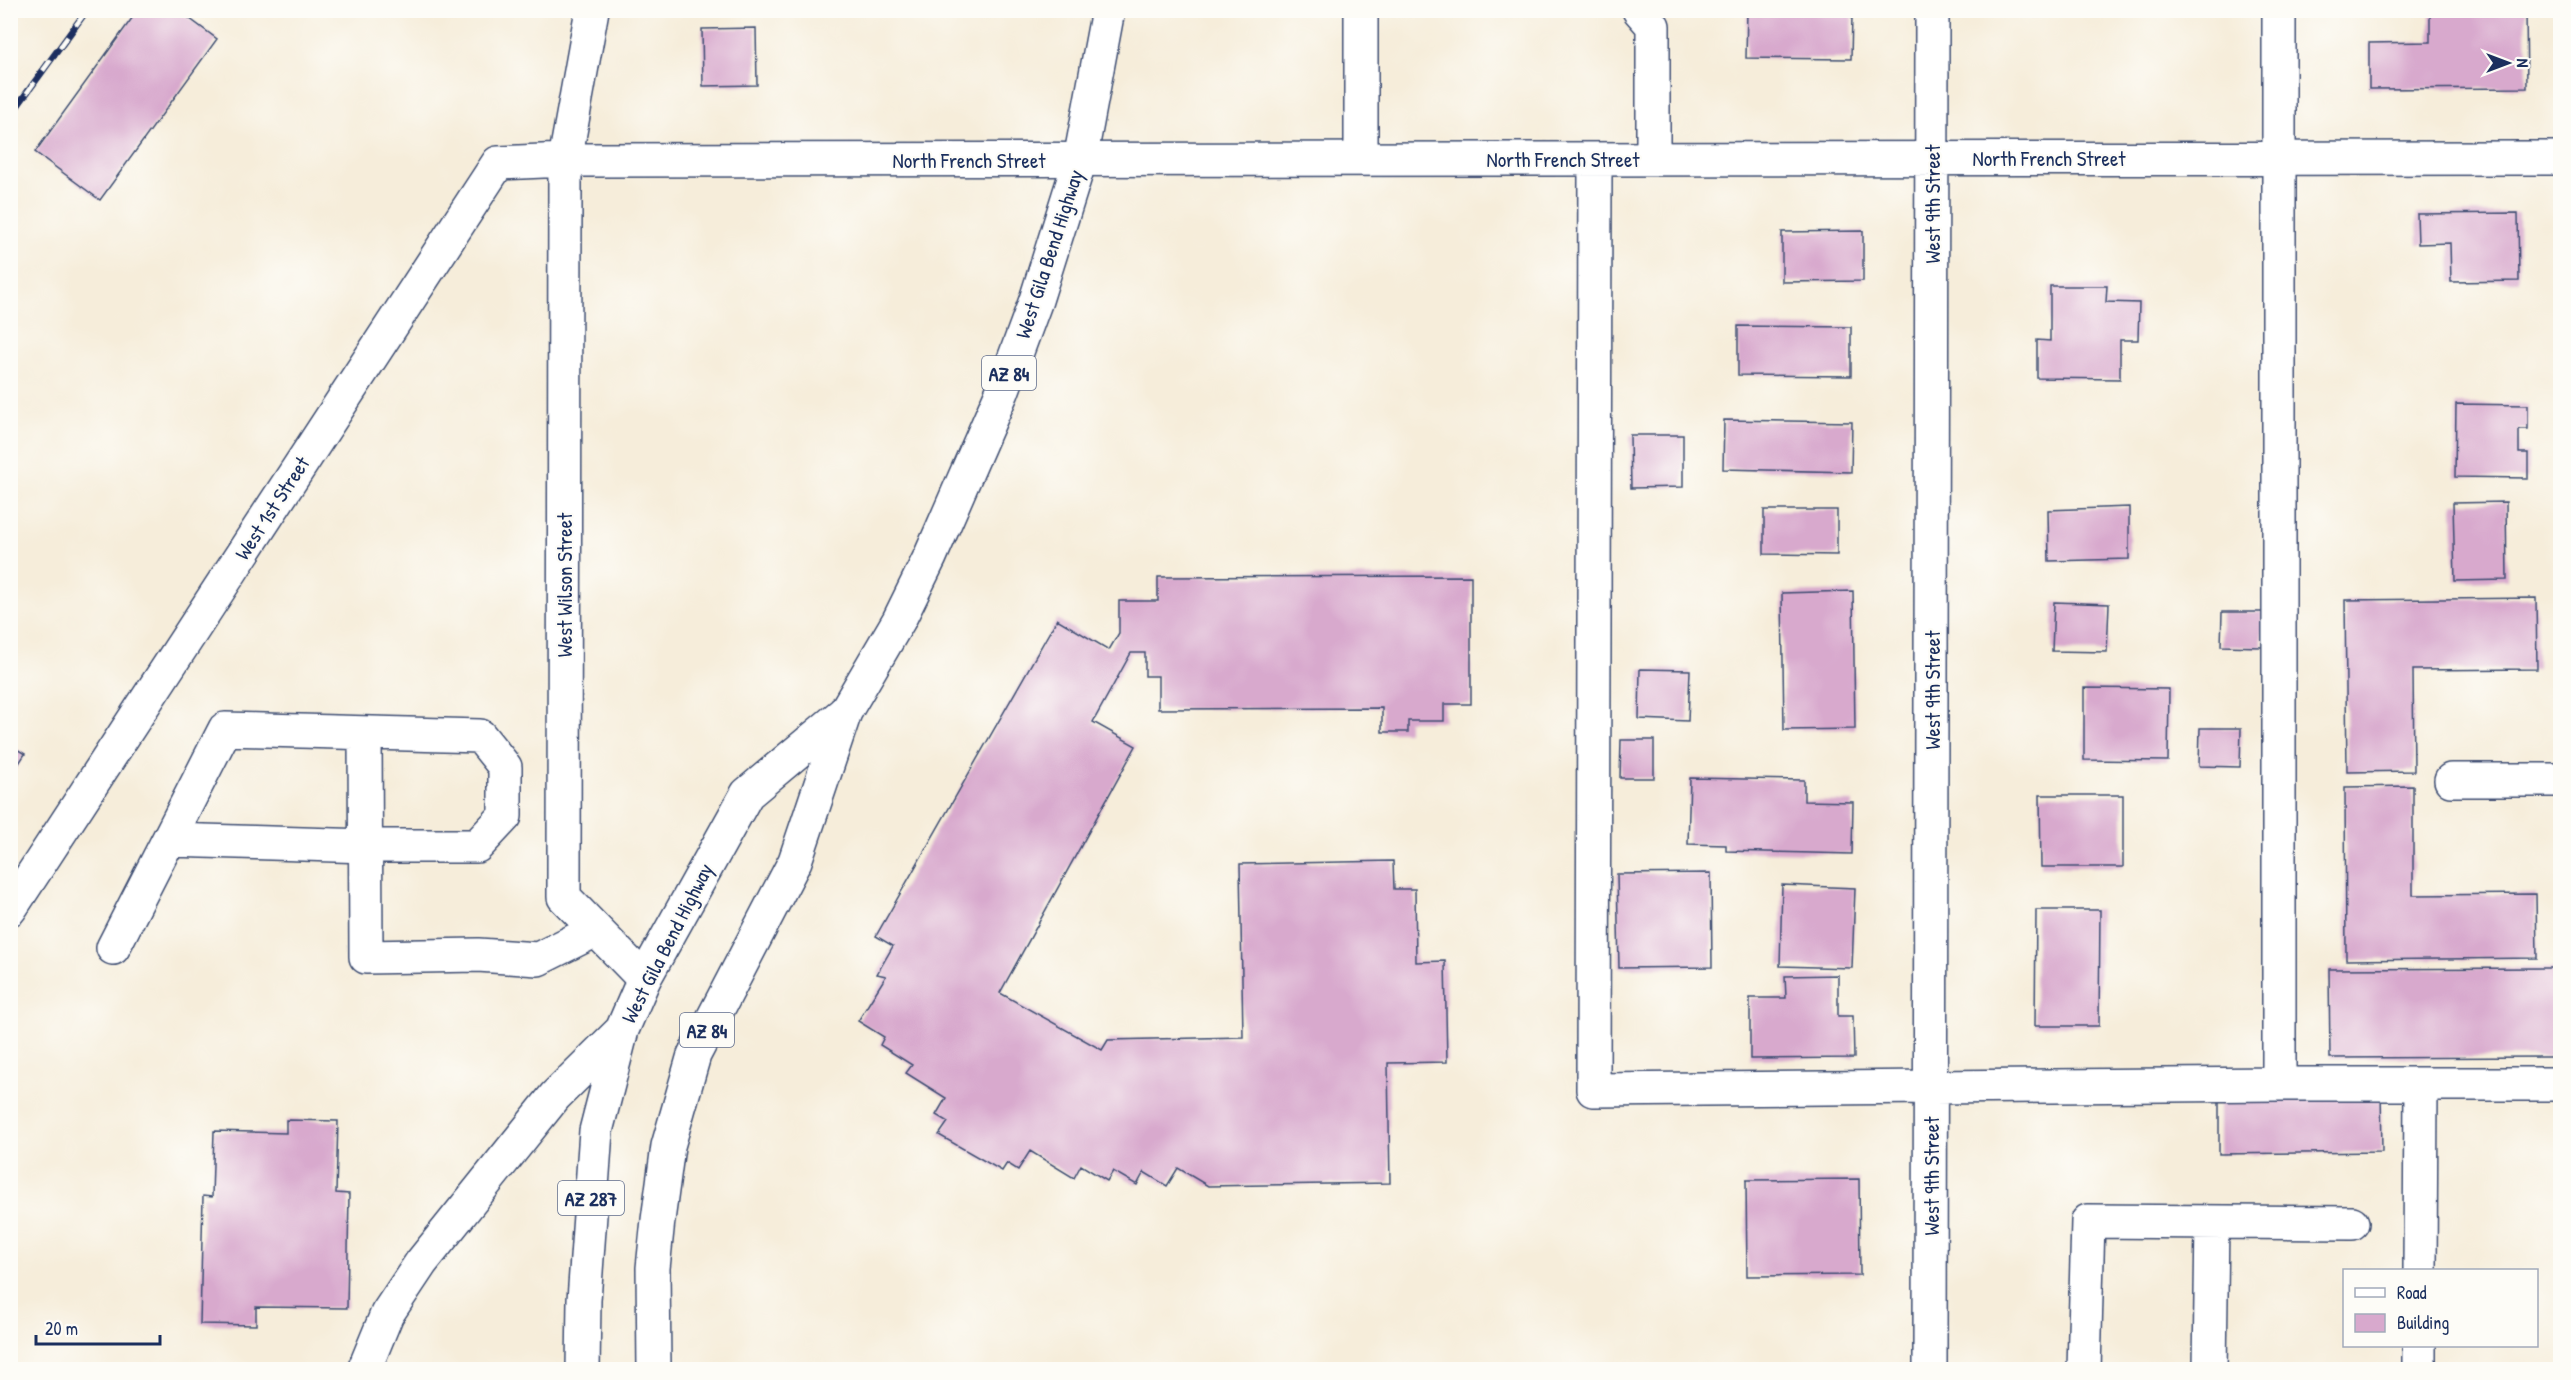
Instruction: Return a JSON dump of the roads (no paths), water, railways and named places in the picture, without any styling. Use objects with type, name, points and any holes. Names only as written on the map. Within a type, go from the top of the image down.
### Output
[{"type":"street","name":"West Wilson Street","points":[[592,10],[565,159],[564,897],[644,979]]},
{"type":"street","name":"West Gila Bend Highway","points":[[654,1370],[653,1268],[658,1220],[668,1146],[694,1055],[795,861],[844,712],[899,620],[967,476],[1002,392],[1036,300],[1080,159],[1108,10]]},
{"type":"street","points":[[1361,10],[1361,159]]},
{"type":"street","points":[[1639,10],[1653,26],[1653,159]]},
{"type":"street","name":"West 9th Street","points":[[1930,1370],[1932,10]]},
{"type":"street","points":[[2279,10],[2279,1084]]},
{"type":"street","name":"North French Street","points":[[565,159],[2560,158]]},
{"type":"street","name":"West 1st Street","points":[[10,909],[498,163],[565,159]]},
{"type":"street","points":[[1595,159],[1593,1090],[2560,1084]]},
{"type":"street","name":"West Gila Bend Highway","points":[[584,1370],[584,1300],[596,1131],[622,1030],[644,979],[747,794],[844,712]]},
{"type":"street","points":[[113,948],[225,729],[480,736],[505,767],[504,816],[477,846],[367,846],[169,840]]},
{"type":"street","points":[[365,733],[366,957],[478,956],[538,959],[596,930]]},
{"type":"street","points":[[2451,780],[2560,780]]},
{"type":"street","name":"AZ 84","points":[[364,1370],[387,1314],[421,1263],[555,1096],[622,1030]]},
{"type":"street","points":[[2420,1269],[2421,1084]]},
{"type":"street","points":[[2084,1370],[2088,1221],[2352,1223]]},
{"type":"street","points":[[2210,1370],[2212,1222]]},
{"type":"street","points":[[2419,1347],[2419,1370]]},
{"type":"railway","points":[[10,116],[87,10]]}]
